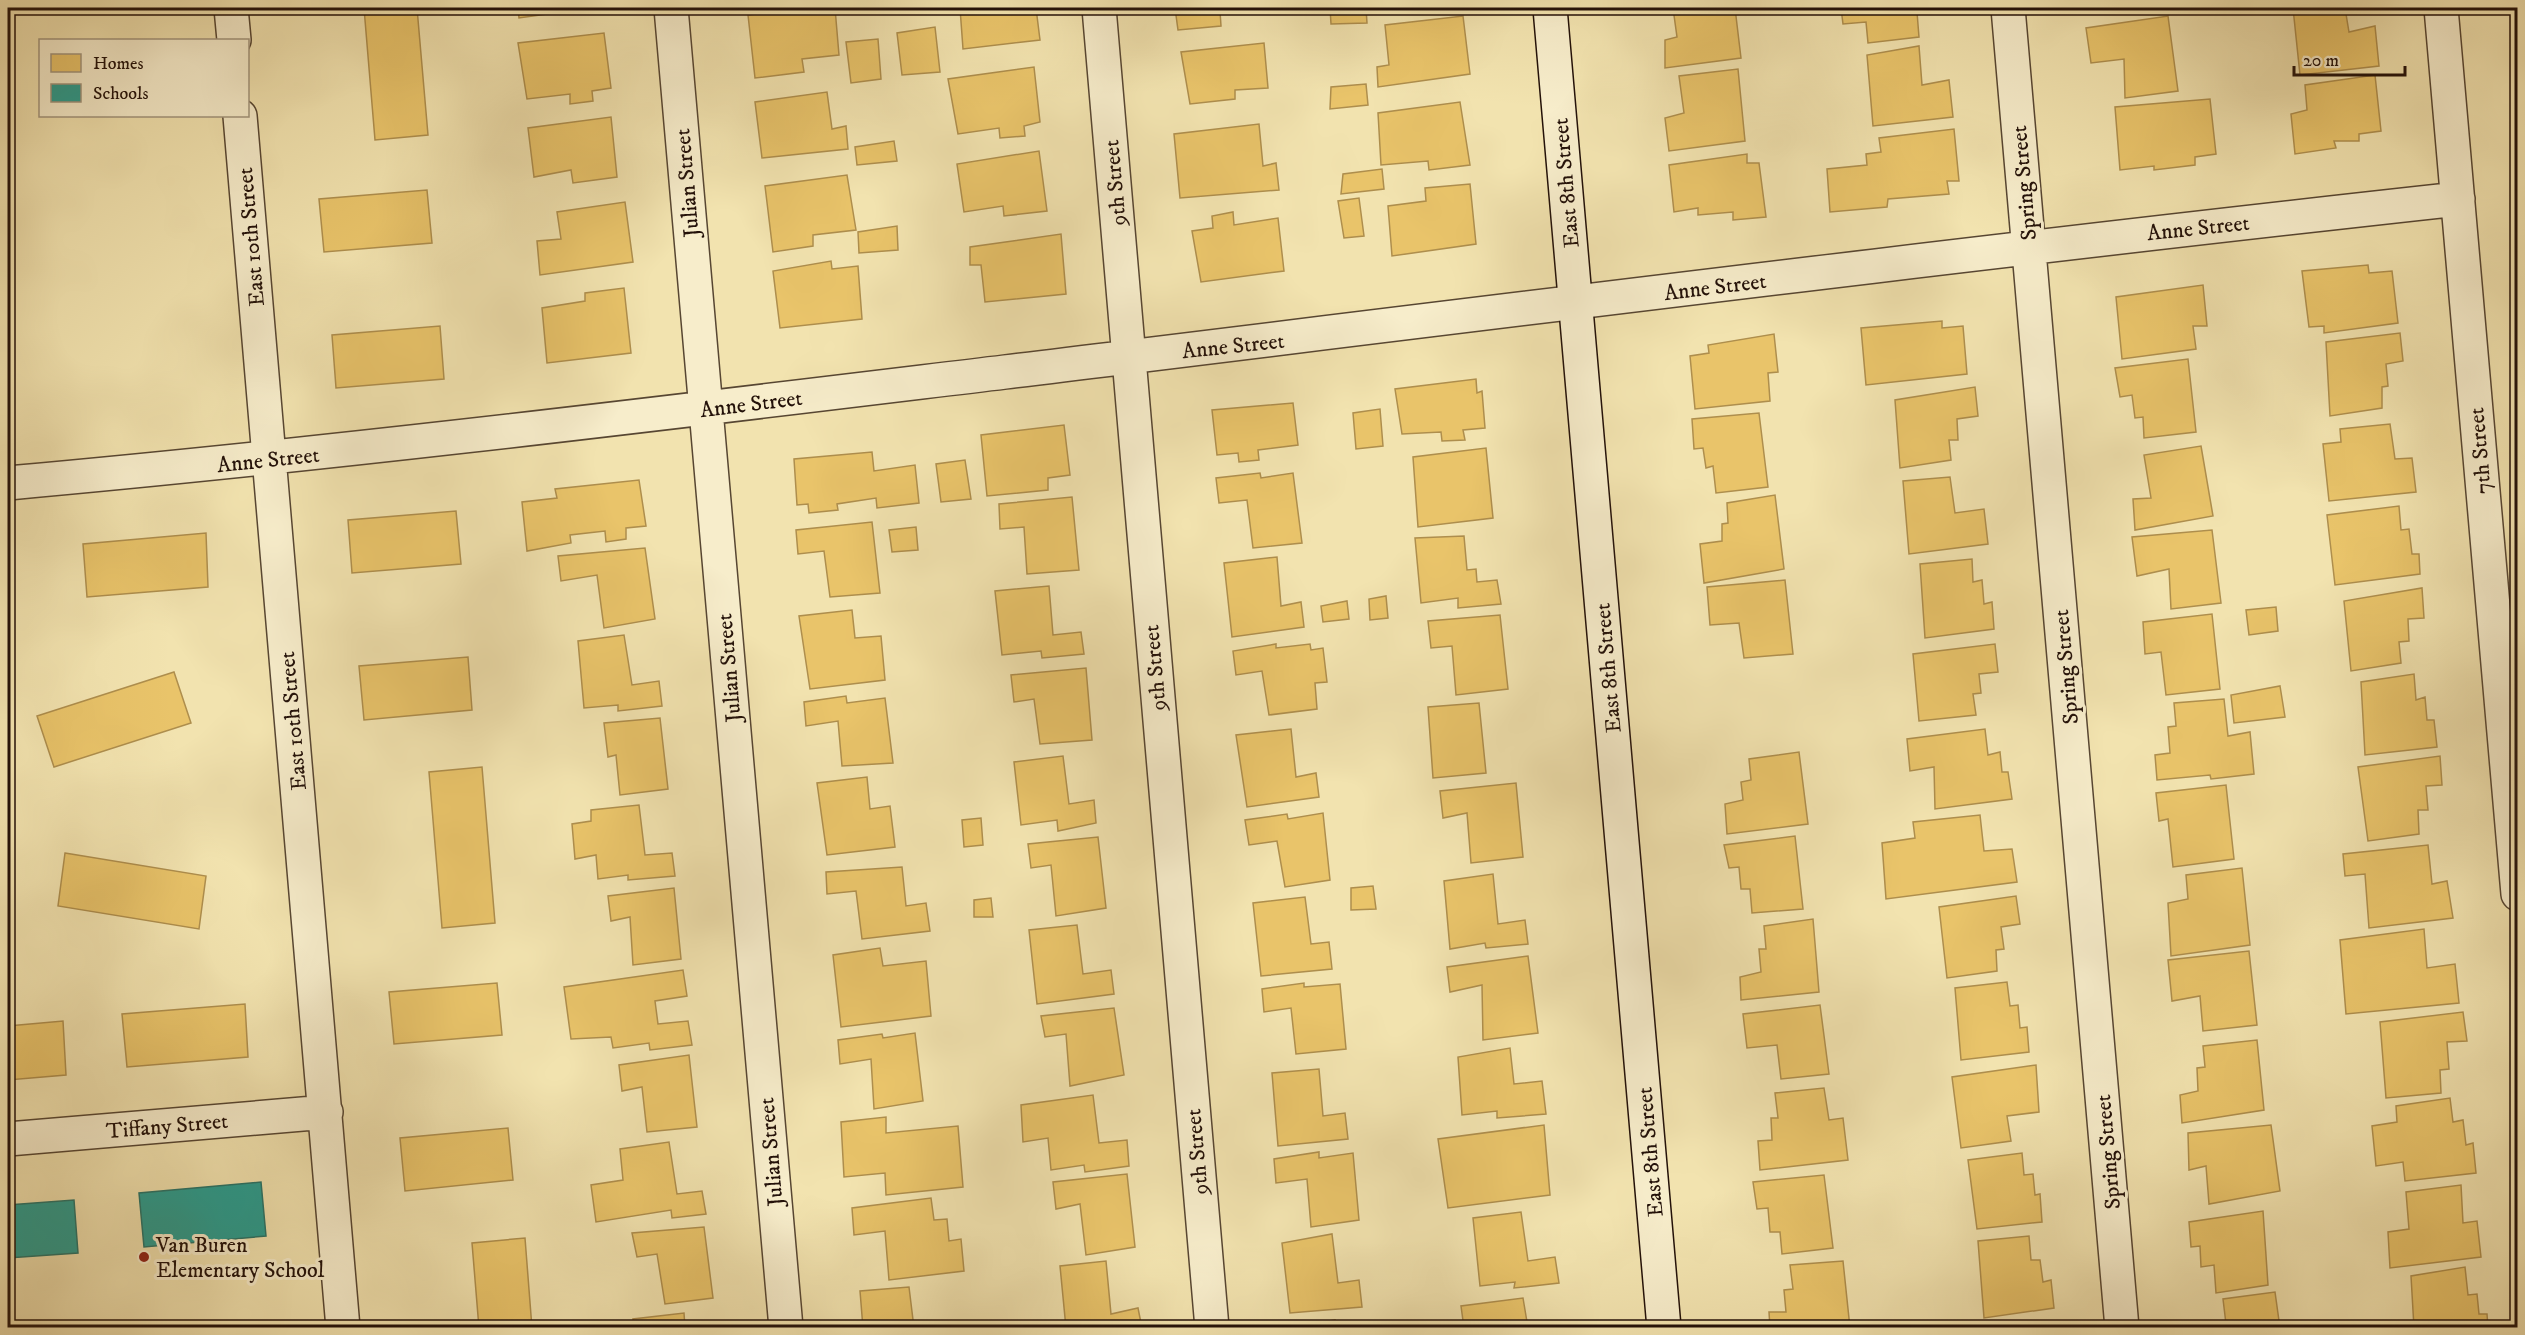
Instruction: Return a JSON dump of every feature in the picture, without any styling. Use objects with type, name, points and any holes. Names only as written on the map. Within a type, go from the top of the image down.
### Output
[{"type":"street","points":[[231,8],[234,39]]},
{"type":"street","name":"Julian Street","points":[[671,8],[786,1328]]},
{"type":"street","name":"9th Street","points":[[1098,8],[1212,1328]]},
{"type":"street","name":"East 8th Street","points":[[1550,8],[1664,1328]]},
{"type":"street","name":"Spring Street","points":[[2008,8],[2122,1328]]},
{"type":"street","name":"7th Street","points":[[2441,8],[2517,894]]},
{"type":"street","name":"East 10th Street","points":[[240,117],[343,1328]]},
{"type":"street","name":"Anne Street","points":[[8,483],[269,460],[2029,249],[2089,239],[2458,199]]},
{"type":"street","name":"Tiffany Street","points":[[8,1139],[326,1112]]},
{"type":"building: Homes","points":[[364,8],[417,8],[428,135],[375,140]]},
{"type":"building: Homes","points":[[518,8],[591,8],[519,18]]},
{"type":"building: Homes","points":[[804,8],[835,8],[839,55],[802,59],[804,72],[755,78],[748,15]]},
{"type":"building: Homes","points":[[960,8],[1036,8],[1040,40],[963,49]]},
{"type":"building: Homes","points":[[1175,8],[1273,8],[1220,11],[1221,26],[1178,30]]},
{"type":"building: Homes","points":[[1330,8],[1366,8],[1367,23],[1331,24]]},
{"type":"building: Homes","points":[[1673,8],[1735,8],[1741,58],[1665,68],[1665,40],[1677,37]]},
{"type":"building: Homes","points":[[1841,8],[1925,8],[1926,11],[1917,12],[1919,37],[1868,43],[1866,22],[1843,24]]},
{"type":"building: Homes","points":[[2112,8],[2158,8],[2158,10],[2113,13]]},
{"type":"building: Homes","points":[[2293,8],[2345,8],[2349,32],[2375,26],[2379,66],[2300,75]]},
{"type":"building: Homes","points":[[1463,16],[1470,74],[1378,87],[1377,67],[1389,65],[1385,25]]},
{"type":"building: Homes","points":[[2168,16],[2178,91],[2125,98],[2124,59],[2091,63],[2086,28]]},
{"type":"building: Homes","points":[[935,27],[940,72],[902,75],[897,33]]},
{"type":"building: Homes","points":[[604,33],[611,88],[592,91],[593,101],[570,104],[570,94],[527,99],[518,43]]},
{"type":"building: Homes","points":[[878,39],[881,79],[851,83],[846,42]]},
{"type":"building: Homes","points":[[1264,43],[1268,88],[1235,90],[1235,99],[1190,104],[1181,52]]},
{"type":"building: Homes","points":[[1919,46],[1922,85],[1949,80],[1953,117],[1873,126],[1867,55]]},
{"type":"building: Homes","points":[[1034,67],[1040,122],[1024,126],[1025,136],[1000,138],[999,128],[958,134],[948,79]]},
{"type":"building: Homes","points":[[1738,69],[1745,141],[1669,151],[1665,118],[1684,113],[1679,76]]},
{"type":"building: Homes","points":[[2375,75],[2381,131],[2359,134],[2359,141],[2334,141],[2336,148],[2295,154],[2291,114],[2307,110],[2305,85]]},
{"type":"building: Homes","points":[[1366,84],[1368,105],[1330,109],[1331,87]]},
{"type":"building: Homes","points":[[827,92],[832,129],[846,126],[848,149],[762,158],[755,102]]},
{"type":"building: Homes","points":[[2210,99],[2216,154],[2195,157],[2195,165],[2154,170],[2154,166],[2120,170],[2115,107]]},
{"type":"building: Homes","points":[[1460,102],[1470,165],[1429,170],[1428,161],[1381,165],[1378,113]]},
{"type":"building: Homes","points":[[611,117],[617,177],[573,183],[571,170],[534,177],[528,128]]},
{"type":"building: Homes","points":[[1259,124],[1263,166],[1276,163],[1279,190],[1180,198],[1174,134]]},
{"type":"building: Homes","points":[[1954,129],[1959,181],[1947,181],[1949,194],[1888,199],[1887,207],[1830,212],[1827,169],[1867,165],[1866,154],[1881,152],[1879,138]]},
{"type":"building: Homes","points":[[894,141],[897,161],[857,165],[855,147]]},
{"type":"building: Homes","points":[[1039,151],[1047,211],[1004,216],[1003,206],[964,212],[957,164]]},
{"type":"building: Homes","points":[[1747,154],[1747,163],[1759,163],[1766,217],[1733,220],[1733,212],[1698,215],[1698,208],[1674,212],[1669,165]]},
{"type":"building: Homes","points":[[1382,169],[1384,189],[1341,194],[1343,174]]},
{"type":"building: Homes","points":[[847,175],[856,230],[813,235],[813,246],[773,252],[765,186]]},
{"type":"building: Homes","points":[[1470,184],[1476,244],[1392,256],[1388,206],[1426,201],[1425,188]]},
{"type":"building: Homes","points":[[427,190],[432,243],[324,252],[319,199]]},
{"type":"building: Homes","points":[[1359,198],[1364,236],[1344,238],[1338,201]]},
{"type":"building: Homes","points":[[625,202],[633,262],[540,275],[537,241],[561,239],[557,212]]},
{"type":"building: Homes","points":[[1233,212],[1234,225],[1278,218],[1284,271],[1201,282],[1192,231],[1213,228],[1212,216]]},
{"type":"building: Homes","points":[[897,226],[898,250],[859,253],[858,232]]},
{"type":"building: Homes","points":[[1061,234],[1066,294],[985,302],[981,265],[970,265],[970,247]]},
{"type":"building: Homes","points":[[831,261],[832,269],[858,266],[862,319],[780,328],[773,271]]},
{"type":"building: Homes","points":[[2368,265],[2369,273],[2392,271],[2398,323],[2324,333],[2324,326],[2309,327],[2302,271]]},
{"type":"building: Homes","points":[[2203,285],[2207,326],[2193,326],[2196,349],[2122,359],[2116,297]]},
{"type":"building: Homes","points":[[624,288],[631,353],[547,363],[542,308],[585,301],[585,293]]},
{"type":"building: Homes","points":[[1942,321],[1942,328],[1963,326],[1967,374],[1866,385],[1861,328]]},
{"type":"building: Homes","points":[[440,326],[444,379],[336,388],[332,335]]},
{"type":"building: Homes","points":[[2400,333],[2403,361],[2386,364],[2388,386],[2382,387],[2382,408],[2330,416],[2326,342]]},
{"type":"building: Homes","points":[[1774,334],[1778,372],[1768,373],[1770,401],[1695,409],[1690,356],[1709,353],[1708,345]]},
{"type":"building: Homes","points":[[2188,359],[2196,432],[2144,438],[2143,417],[2135,418],[2132,395],[2120,397],[2115,368]]},
{"type":"building: Homes","points":[[1476,379],[1477,393],[1482,391],[1485,428],[1463,430],[1465,440],[1442,441],[1441,432],[1402,434],[1395,389]]},
{"type":"building: Homes","points":[[1975,387],[1978,416],[1957,419],[1958,440],[1949,440],[1951,460],[1900,468],[1895,400]]},
{"type":"building: Homes","points":[[1293,403],[1298,445],[1258,450],[1259,460],[1239,462],[1238,453],[1217,455],[1212,410]]},
{"type":"building: Homes","points":[[1380,409],[1383,446],[1356,449],[1353,413]]},
{"type":"building: Homes","points":[[1759,413],[1768,487],[1716,493],[1713,466],[1706,468],[1703,448],[1694,449],[1692,419]]},
{"type":"building: Homes","points":[[2390,424],[2395,459],[2412,458],[2416,492],[2329,501],[2323,444],[2341,442],[2340,429]]},
{"type":"building: Homes","points":[[1064,425],[1070,475],[1048,478],[1048,490],[987,496],[981,435]]},
{"type":"building: Homes","points":[[2201,446],[2213,516],[2135,530],[2133,499],[2151,498],[2144,455]]},
{"type":"building: Homes","points":[[1486,448],[1493,518],[1418,527],[1413,457]]},
{"type":"building: Homes","points":[[872,452],[874,471],[915,465],[919,503],[877,508],[876,498],[837,504],[838,510],[809,513],[808,504],[797,505],[794,459]]},
{"type":"building: Homes","points":[[965,460],[971,499],[941,502],[936,464]]},
{"type":"building: Homes","points":[[1260,473],[1261,478],[1293,473],[1302,543],[1253,548],[1247,500],[1219,503],[1216,478]]},
{"type":"building: Homes","points":[[1950,477],[1955,513],[1984,509],[1988,544],[1909,554],[1903,481]]},
{"type":"building: Homes","points":[[639,480],[646,526],[626,528],[626,539],[606,542],[605,531],[570,535],[571,543],[527,551],[522,502],[557,498],[555,489]]},
{"type":"building: Homes","points":[[1775,495],[1784,569],[1704,583],[1700,544],[1722,541],[1722,524],[1728,523],[1727,503]]},
{"type":"building: Homes","points":[[1072,497],[1079,570],[1027,574],[1024,527],[1000,529],[999,504]]},
{"type":"building: Homes","points":[[2399,506],[2401,530],[2409,529],[2412,554],[2419,554],[2420,574],[2335,585],[2327,515]]},
{"type":"building: Homes","points":[[456,511],[461,564],[352,573],[348,520]]},
{"type":"building: Homes","points":[[872,522],[880,593],[830,597],[824,551],[798,554],[796,530]]},
{"type":"building: Homes","points":[[916,527],[918,550],[892,552],[889,530]]},
{"type":"building: Homes","points":[[2212,530],[2221,603],[2171,609],[2169,569],[2137,576],[2132,537]]},
{"type":"building: Homes","points":[[206,533],[208,587],[87,597],[83,544]]},
{"type":"building: Homes","points":[[1464,536],[1467,570],[1476,569],[1477,582],[1497,580],[1501,604],[1458,608],[1458,598],[1421,603],[1415,538]]},
{"type":"building: Homes","points":[[645,548],[655,619],[604,628],[597,575],[561,581],[558,556]]},
{"type":"building: Homes","points":[[1277,557],[1281,606],[1301,602],[1304,627],[1232,637],[1224,563]]},
{"type":"building: Homes","points":[[1972,559],[1973,582],[1982,580],[1984,604],[1992,602],[1994,629],[1925,638],[1920,564]]},
{"type":"building: Homes","points":[[1785,580],[1793,654],[1744,658],[1739,623],[1710,625],[1707,587]]},
{"type":"building: Homes","points":[[1049,586],[1053,635],[1081,632],[1084,654],[1042,658],[1041,651],[1002,655],[995,591]]},
{"type":"building: Homes","points":[[2422,588],[2424,618],[2408,619],[2409,641],[2399,642],[2401,663],[2351,671],[2344,601]]},
{"type":"building: Homes","points":[[1386,596],[1388,618],[1370,620],[1369,599]]},
{"type":"building: Homes","points":[[1347,601],[1349,619],[1323,622],[1321,606]]},
{"type":"building: Homes","points":[[2276,607],[2278,631],[2249,635],[2246,610]]},
{"type":"building: Homes","points":[[852,610],[855,638],[881,636],[885,680],[810,689],[799,616]]},
{"type":"building: Homes","points":[[2212,614],[2220,689],[2166,695],[2161,652],[2145,654],[2143,622]]},
{"type":"building: Homes","points":[[1500,615],[1508,689],[1456,695],[1452,646],[1431,648],[1428,621]]},
{"type":"building: Homes","points":[[624,635],[632,685],[659,681],[662,706],[618,711],[618,705],[584,708],[578,641]]},
{"type":"building: Homes","points":[[1276,644],[1276,648],[1310,644],[1311,650],[1323,648],[1327,682],[1315,683],[1317,709],[1269,715],[1262,671],[1236,675],[1233,651]]},
{"type":"building: Homes","points":[[1995,644],[1998,672],[1979,674],[1981,693],[1973,694],[1976,715],[1919,721],[1913,654]]},
{"type":"building: Homes","points":[[468,657],[472,710],[364,720],[359,666]]},
{"type":"building: Homes","points":[[1086,668],[1092,740],[1040,744],[1034,699],[1014,702],[1011,675]]},
{"type":"building: Homes","points":[[174,672],[191,723],[54,767],[37,716]]},
{"type":"building: Homes","points":[[2414,674],[2416,700],[2425,697],[2427,720],[2434,720],[2437,747],[2365,755],[2361,682]]},
{"type":"building: Homes","points":[[2280,686],[2285,717],[2234,723],[2231,695]]},
{"type":"building: Homes","points":[[846,696],[847,703],[885,698],[893,763],[842,766],[838,721],[806,726],[804,702]]},
{"type":"building: Homes","points":[[2224,699],[2228,736],[2250,732],[2254,774],[2211,779],[2210,775],[2157,780],[2155,755],[2170,753],[2168,727],[2176,726],[2174,703]]},
{"type":"building: Homes","points":[[1479,703],[1486,773],[1433,778],[1428,707]]},
{"type":"building: Homes","points":[[660,718],[668,789],[620,795],[616,755],[608,757],[604,723]]},
{"type":"building: Homes","points":[[1291,729],[1296,777],[1316,773],[1319,797],[1247,807],[1236,735]]},
{"type":"building: Homes","points":[[1985,729],[1988,755],[2000,752],[2002,772],[2008,772],[2012,799],[1935,809],[1934,767],[1910,771],[1907,739]]},
{"type":"building: Homes","points":[[1799,752],[1808,824],[1727,834],[1725,804],[1743,800],[1741,782],[1751,780],[1749,759]]},
{"type":"building: Homes","points":[[1063,756],[1069,804],[1094,800],[1096,823],[1058,831],[1057,820],[1021,825],[1014,762]]},
{"type":"building: Homes","points":[[2440,756],[2442,785],[2426,786],[2428,810],[2418,810],[2419,834],[2368,841],[2358,767]]},
{"type":"building: Homes","points":[[482,767],[495,923],[442,928],[429,772]]},
{"type":"building: Homes","points":[[867,777],[870,809],[890,806],[895,847],[827,855],[817,783]]},
{"type":"building: Homes","points":[[1516,783],[1523,857],[1471,863],[1467,813],[1443,818],[1440,791]]},
{"type":"building: Homes","points":[[2226,785],[2234,859],[2173,867],[2168,819],[2159,821],[2156,793]]},
{"type":"building: Homes","points":[[639,805],[645,855],[672,853],[675,876],[628,880],[628,875],[598,879],[596,855],[575,859],[572,824],[591,821],[591,810]]},
{"type":"building: Homes","points":[[1323,813],[1330,880],[1285,887],[1277,841],[1249,845],[1245,820],[1287,814],[1288,819]]},
{"type":"building: Homes","points":[[1980,815],[1984,851],[2012,849],[2017,882],[1886,899],[1882,843],[1915,838],[1913,822]]},
{"type":"building: Homes","points":[[981,818],[983,845],[964,847],[962,820]]},
{"type":"building: Homes","points":[[1795,836],[1803,909],[1752,913],[1750,889],[1741,889],[1739,867],[1729,868],[1724,845]]},
{"type":"building: Homes","points":[[1098,837],[1106,908],[1056,916],[1051,865],[1031,868],[1028,844]]},
{"type":"building: Homes","points":[[2428,845],[2432,884],[2447,881],[2453,918],[2369,928],[2365,874],[2345,876],[2343,854]]},
{"type":"building: Homes","points":[[65,853],[206,876],[199,929],[58,906]]},
{"type":"building: Homes","points":[[902,867],[906,906],[926,903],[930,931],[862,939],[856,891],[827,894],[826,872]]},
{"type":"building: Homes","points":[[2242,868],[2250,945],[2171,956],[2168,903],[2188,899],[2186,875]]},
{"type":"building: Homes","points":[[1493,874],[1498,924],[1525,920],[1528,944],[1486,948],[1485,943],[1450,949],[1444,881]]},
{"type":"building: Homes","points":[[1373,886],[1376,909],[1351,910],[1351,888]]},
{"type":"building: Homes","points":[[674,888],[681,959],[633,965],[630,917],[611,921],[608,896]]},
{"type":"building: Homes","points":[[2016,896],[2020,924],[2001,927],[2004,949],[1996,950],[1997,971],[1947,978],[1939,907]]},
{"type":"building: Homes","points":[[1305,897],[1311,944],[1329,942],[1332,969],[1261,976],[1253,903]]},
{"type":"building: Homes","points":[[991,898],[993,917],[974,917],[974,900]]},
{"type":"building: Homes","points":[[1813,919],[1819,992],[1741,1000],[1740,977],[1761,972],[1759,949],[1766,949],[1764,926]]},
{"type":"building: Homes","points":[[1077,925],[1083,974],[1111,970],[1114,994],[1037,1004],[1029,930]]},
{"type":"building: Homes","points":[[2424,929],[2427,968],[2455,964],[2459,1003],[2346,1014],[2340,940]]},
{"type":"building: Homes","points":[[880,948],[883,966],[926,961],[931,1016],[841,1027],[833,955]]},
{"type":"building: Homes","points":[[2249,951],[2257,1025],[2203,1031],[2200,996],[2172,1001],[2168,960]]},
{"type":"building: Homes","points":[[1528,956],[1538,1033],[1483,1040],[1482,985],[1450,992],[1447,967]]},
{"type":"building: Homes","points":[[683,970],[687,996],[655,1001],[658,1024],[688,1021],[692,1045],[650,1050],[649,1043],[613,1048],[611,1037],[571,1039],[564,987]]},
{"type":"building: Homes","points":[[2007,982],[2010,1006],[2018,1005],[2020,1028],[2027,1027],[2029,1052],[1961,1060],[1955,988]]},
{"type":"building: Homes","points":[[497,983],[502,1035],[394,1044],[389,992]]},
{"type":"building: Homes","points":[[1304,983],[1304,987],[1340,984],[1346,1049],[1296,1054],[1291,1008],[1264,1012],[1262,989]]},
{"type":"building: Homes","points":[[245,1004],[248,1057],[127,1067],[122,1014]]},
{"type":"building: Homes","points":[[1820,1005],[1829,1074],[1781,1079],[1777,1045],[1747,1048],[1743,1014]]},
{"type":"building: Homes","points":[[1114,1008],[1124,1075],[1070,1086],[1066,1034],[1045,1037],[1041,1016]]},
{"type":"building: Homes","points":[[2463,1012],[2467,1041],[2447,1042],[2449,1069],[2440,1070],[2441,1093],[2386,1098],[2380,1022]]},
{"type":"building: Homes","points":[[63,1021],[66,1075],[8,1080],[8,1026]]},
{"type":"building: Homes","points":[[915,1033],[923,1101],[874,1109],[871,1059],[840,1064],[838,1040],[882,1034],[883,1038]]},
{"type":"building: Homes","points":[[2257,1040],[2264,1110],[2182,1123],[2180,1095],[2198,1091],[2197,1068],[2205,1067],[2203,1046]]},
{"type":"building: Homes","points":[[1510,1048],[1514,1084],[1542,1081],[1546,1114],[1497,1118],[1497,1111],[1462,1115],[1458,1057]]},
{"type":"building: Homes","points":[[689,1055],[697,1127],[647,1132],[642,1087],[622,1091],[619,1065]]},
{"type":"building: Homes","points":[[2036,1065],[2039,1112],[2007,1116],[2011,1141],[1961,1148],[1952,1077]]},
{"type":"building: Homes","points":[[1319,1069],[1323,1116],[1345,1113],[1348,1139],[1278,1146],[1272,1073]]},
{"type":"building: Homes","points":[[1824,1088],[1829,1120],[1843,1118],[1848,1160],[1760,1170],[1758,1141],[1772,1140],[1771,1118],[1778,1118],[1775,1093]]},
{"type":"building: Homes","points":[[1093,1095],[1099,1143],[1127,1140],[1129,1166],[1085,1172],[1084,1165],[1051,1170],[1048,1138],[1023,1142],[1021,1105]]},
{"type":"building: Homes","points":[[2450,1098],[2453,1122],[2463,1120],[2466,1145],[2473,1143],[2476,1173],[2405,1181],[2403,1162],[2376,1166],[2372,1126],[2397,1122],[2396,1106]]},
{"type":"building: Homes","points":[[886,1117],[886,1133],[958,1126],[963,1187],[886,1195],[885,1173],[844,1177],[841,1122]]},
{"type":"building: Homes","points":[[1544,1125],[1550,1195],[1448,1208],[1438,1139]]},
{"type":"building: Homes","points":[[2271,1125],[2280,1191],[2209,1204],[2206,1166],[2189,1170],[2188,1133]]},
{"type":"building: Homes","points":[[508,1128],[513,1180],[405,1191],[400,1138]]},
{"type":"building: Homes","points":[[669,1142],[677,1194],[702,1191],[706,1214],[672,1218],[671,1210],[596,1222],[591,1185],[623,1180],[620,1149]]},
{"type":"building: Homes","points":[[1319,1152],[1319,1158],[1353,1153],[1359,1220],[1311,1227],[1307,1179],[1276,1183],[1274,1159]]},
{"type":"building: Homes","points":[[2022,1153],[2024,1175],[2033,1174],[2035,1195],[2040,1194],[2042,1222],[1977,1229],[1968,1160]]},
{"type":"building: Homes","points":[[1127,1174],[1135,1247],[1086,1255],[1080,1204],[1056,1209],[1053,1182]]},
{"type":"building: Homes","points":[[1824,1175],[1833,1248],[1782,1254],[1780,1232],[1770,1232],[1768,1208],[1757,1209],[1753,1182]]},
{"type":"building: Homes","points":[[2461,1185],[2463,1223],[2477,1221],[2481,1257],[2390,1268],[2388,1232],[2409,1229],[2406,1192]]},
{"type":"building: Homes","points":[[931,1198],[934,1220],[947,1219],[949,1241],[961,1239],[964,1271],[889,1280],[885,1231],[854,1235],[852,1208]]},
{"type":"building: Homes","points":[[2263,1211],[2268,1285],[2216,1293],[2214,1265],[2201,1267],[2200,1246],[2191,1247],[2189,1222]]},
{"type":"building: Homes","points":[[1521,1212],[1528,1261],[1555,1257],[1559,1283],[1514,1288],[1515,1282],[1480,1286],[1473,1218]]},
{"type":"building: Homes","points":[[704,1227],[713,1298],[665,1304],[657,1254],[637,1257],[632,1233]]},
{"type":"building: Homes","points":[[1332,1234],[1338,1283],[1359,1280],[1362,1307],[1290,1313],[1282,1243]]},
{"type":"building: Homes","points":[[2029,1236],[2031,1260],[2040,1260],[2043,1282],[2051,1280],[2054,1308],[1984,1318],[1978,1241]]},
{"type":"building: Homes","points":[[525,1238],[532,1328],[479,1328],[472,1243]]},
{"type":"building: Homes","points":[[1106,1261],[1111,1314],[1138,1308],[1142,1328],[1066,1328],[1060,1266]]},
{"type":"building: Homes","points":[[1843,1261],[1850,1328],[1770,1328],[1769,1312],[1786,1312],[1784,1290],[1793,1289],[1790,1265]]},
{"type":"building: Homes","points":[[2465,1267],[2468,1295],[2477,1294],[2479,1314],[2487,1314],[2488,1328],[2414,1328],[2411,1276]]},
{"type":"building: Homes","points":[[909,1287],[914,1328],[863,1328],[860,1291]]},
{"type":"building: Homes","points":[[2275,1292],[2280,1328],[2217,1328],[2226,1324],[2223,1299]]},
{"type":"building: Homes","points":[[1523,1298],[1528,1328],[1464,1328],[1461,1306]]},
{"type":"building: Homes","points":[[684,1313],[685,1328],[635,1328],[633,1319]]},
{"type":"building: Homes","points":[[1335,1320],[1335,1326],[1367,1324],[1368,1328],[1289,1328]]},
{"type":"building: Homes","points":[[2036,1322],[2036,1328],[1991,1328]]},
{"type":"building: Homes","points":[[1567,1324],[1568,1328],[1539,1328]]},
{"type":"building: Schools","points":[[261,1182],[266,1236],[144,1247],[139,1193]]},
{"type":"building: Schools","points":[[74,1200],[78,1253],[8,1258],[8,1205]]},
{"type":"place","name":"Van Buren Elementary School","points":[[144,1257]]}]
